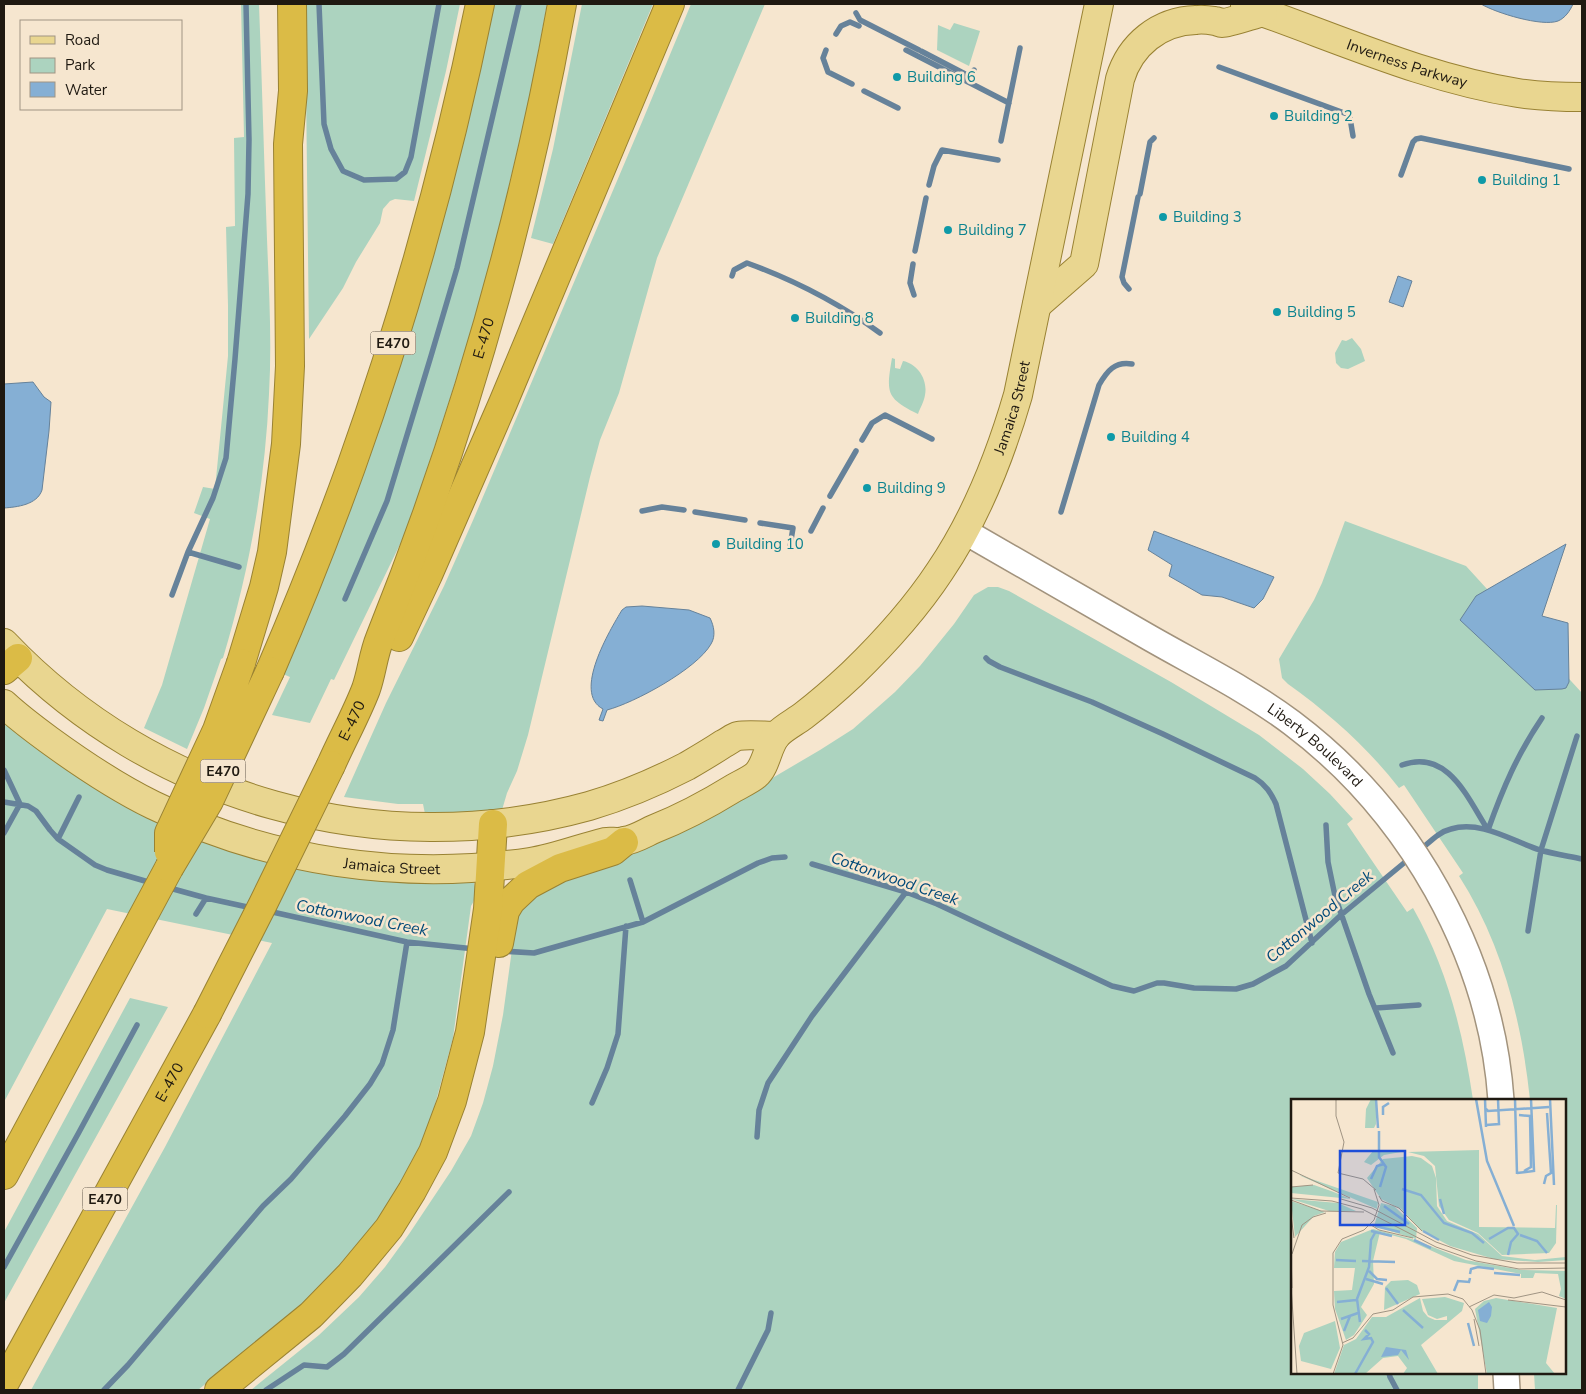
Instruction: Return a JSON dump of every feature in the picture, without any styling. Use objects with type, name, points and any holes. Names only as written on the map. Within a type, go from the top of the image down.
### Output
[{"type":"highway","points":[[273,4],[275,91],[288,144]]},
{"type":"highway","points":[[169,868],[169,833],[217,730],[241,663],[264,588],[272,552],[286,444],[290,366],[288,144],[293,91],[292,4]]},
{"type":"highway","name":"E470","points":[[4,1175],[169,868],[209,801],[270,671],[306,587],[351,467],[394,337],[423,239],[451,131],[480,4]]},
{"type":"highway","name":"E-470","points":[[4,1384],[207,1014],[291,847],[366,688],[379,642],[436,488],[489,323],[542,105],[562,4]]},
{"type":"highway","points":[[366,688],[392,653],[428,575],[503,404],[670,4]]},
{"type":"highway","points":[[219,1390],[311,1315],[350,1275],[393,1222],[433,1152],[458,1084],[468,1044],[481,1012],[497,910],[491,867],[493,824]]},
{"type":"highway","points":[[497,910],[536,880],[560,868],[613,851],[624,842]]},
{"type":"main road","name":"Jamaica Street","points":[[4,704],[36,731],[71,756],[118,786],[162,810],[190,822],[259,846],[298,856],[361,865],[428,870],[491,867],[533,862],[608,841],[624,842],[679,818],[716,799],[759,773],[776,736],[809,712],[868,658],[932,583],[964,531],[984,491],[1010,423],[1021,380],[1099,4]]},
{"type":"main road","points":[[1037,305],[1084,264],[1120,79],[1133,51],[1152,34],[1172,24],[1195,20],[1210,20],[1222,23],[1251,8]]},
{"type":"main road","name":"Inverness Parkway","points":[[1251,8],[1406,64],[1460,80],[1519,93],[1582,97]]},
{"type":"main road","points":[[8,657],[48,685],[84,714],[142,751],[195,777],[255,800],[316,816],[381,824],[426,827],[493,824],[565,812],[617,797],[664,777],[737,736],[776,736]]},
{"type":"street","name":"Liberty Boulevard","points":[[964,531],[1259,700],[1293,724],[1342,766],[1376,804],[1409,846],[1437,892],[1459,935],[1479,987],[1490,1028],[1501,1099]]},
{"type":"street","points":[[1506,1374],[1506,1390]]},
{"type":"green space","points":[[241,4],[259,4],[270,316],[270,375],[267,428],[260,494],[241,593],[223,658],[187,749],[144,728],[162,685],[210,519],[194,513],[203,487],[215,489],[228,356],[226,227],[235,226],[234,138],[244,137]]},
{"type":"green space","points":[[305,4],[460,4],[446,71],[414,201],[395,199],[390,201],[383,209],[380,223],[356,262],[343,288],[309,339]]},
{"type":"green space","points":[[495,4],[547,4],[529,101],[494,249],[466,348],[406,532],[334,680],[331,679],[310,723],[272,715],[290,677],[283,674],[356,490],[396,379],[463,134]]},
{"type":"green space","points":[[582,4],[653,4],[553,244],[531,238],[553,149]]},
{"type":"green space","points":[[691,4],[765,4],[657,258],[619,393],[600,440],[528,735],[502,810],[425,814],[423,804],[398,804],[344,797],[386,703],[444,586],[474,518]]},
{"type":"green space","points":[[954,23],[980,31],[969,66],[937,50],[938,25],[950,30]]},
{"type":"green space","points":[[1352,338],[1361,349],[1365,361],[1348,369],[1341,368],[1336,363],[1335,353],[1342,340],[1346,341]]},
{"type":"green space","points":[[892,358],[895,359],[895,368],[900,369],[903,361],[913,365],[921,373],[926,389],[918,414],[900,403],[891,393],[889,379]]},
{"type":"green space","points":[[1345,521],[1466,566],[1582,693],[1582,1390],[1535,1390],[1534,1374],[1566,1374],[1566,1099],[1530,1099],[1522,1042],[1508,984],[1487,928],[1459,876],[1463,873],[1404,785],[1399,788],[1348,732],[1282,678],[1279,659],[1322,583]]},
{"type":"green space","points":[[988,587],[998,587],[1009,591],[1171,682],[1259,735],[1303,769],[1353,819],[1347,824],[1407,912],[1413,908],[1435,954],[1452,1001],[1459,1025],[1473,1099],[1291,1099],[1291,1374],[1478,1374],[1478,1390],[251,1390],[319,1335],[359,1297],[385,1267],[451,1171],[471,1136],[483,1103],[493,1066],[503,1015],[517,913],[527,898],[769,780],[853,729],[895,692],[920,666],[954,624],[974,595]]},
{"type":"green space","points":[[4,723],[53,761],[84,781],[130,809],[176,831],[288,867],[336,876],[401,882],[454,879],[473,881],[475,887],[453,1038],[433,1112],[416,1155],[404,1178],[372,1228],[344,1263],[318,1290],[198,1390],[31,1390],[165,1147],[272,943],[107,909],[4,1102]]},
{"type":"green space","points":[[130,998],[168,1007],[4,1303],[4,1232]]},
{"type":"water","points":[[1481,4],[1573,4],[1569,12],[1558,21],[1541,22],[1519,18]]},
{"type":"water","points":[[1398,276],[1412,281],[1403,307],[1389,302]]},
{"type":"water","points":[[33,382],[44,397],[51,402],[42,490],[36,499],[31,502],[20,506],[4,508],[4,384]]},
{"type":"water","points":[[1154,531],[1274,577],[1263,599],[1254,608],[1222,597],[1202,595],[1169,576],[1172,565],[1148,550]]},
{"type":"water","points":[[1566,544],[1542,616],[1568,623],[1569,682],[1566,688],[1562,689],[1535,690],[1460,620],[1476,596]]},
{"type":"water","points":[[642,606],[689,610],[710,618],[714,631],[713,641],[704,654],[679,674],[648,693],[607,710],[603,721],[599,720],[603,709],[594,701],[591,690],[596,661],[622,610],[626,607]]},
{"type":"waterway","points":[[172,595],[188,552],[213,498],[226,458],[248,194],[249,140],[246,4]]},
{"type":"waterway","points":[[319,4],[324,124],[331,149],[343,171],[364,180],[396,179],[405,172],[411,157],[439,4]]},
{"type":"waterway","points":[[345,599],[387,501],[457,268],[519,4]]},
{"type":"waterway","points":[[856,13],[860,20],[919,50]]},
{"type":"waterway","points":[[836,34],[841,26],[850,22],[859,26]]},
{"type":"waterway","points":[[1001,141],[1020,48]]},
{"type":"waterway","points":[[826,50],[823,58],[828,72],[852,84]]},
{"type":"waterway","points":[[906,50],[1009,103]]},
{"type":"waterway","points":[[921,51],[969,76],[974,70]]},
{"type":"waterway","points":[[1219,67],[1347,114],[1350,118],[1353,136]]},
{"type":"waterway","points":[[864,91],[898,108]]},
{"type":"waterway","points":[[1140,194],[1150,142],[1154,138]]},
{"type":"waterway","points":[[1401,175],[1413,142],[1421,138],[1569,169]]},
{"type":"waterway","points":[[929,185],[934,166],[942,150],[998,160]]},
{"type":"waterway","points":[[1129,289],[1122,277],[1138,197]]},
{"type":"waterway","points":[[915,251],[926,198]]},
{"type":"waterway","points":[[732,276],[734,270],[747,263],[799,285],[833,303],[880,333]]},
{"type":"waterway","points":[[913,264],[910,283],[914,295]]},
{"type":"waterway","points":[[1061,512],[1099,385],[1112,368],[1121,364],[1132,364]]},
{"type":"waterway","points":[[862,440],[872,423],[885,415],[932,439]]},
{"type":"waterway","points":[[830,496],[856,451]]},
{"type":"waterway","points":[[642,511],[662,507],[684,510]]},
{"type":"waterway","points":[[811,531],[823,508]]},
{"type":"waterway","points":[[695,512],[745,520]]},
{"type":"waterway","points":[[760,523],[793,528],[790,546]]},
{"type":"waterway","points":[[188,552],[239,567]]},
{"type":"waterway","points":[[986,658],[1000,667],[1092,702],[1163,734],[1262,783],[1276,804],[1312,943]]},
{"type":"waterway","points":[[1488,830],[1511,772],[1542,718]]},
{"type":"waterway","points":[[1528,931],[1541,850],[1577,736]]},
{"type":"waterway","points":[[1402,765],[1418,762],[1432,764],[1444,770],[1464,791],[1488,830]]},
{"type":"waterway","name":"Cottonwood Creek","points":[[4,770],[20,804],[4,833]]},
{"type":"waterway","points":[[58,839],[79,797]]},
{"type":"waterway","name":"Cottonwood Creek","points":[[4,802],[28,806],[36,811],[58,839],[95,865],[152,883]]},
{"type":"waterway","points":[[1326,825],[1328,862],[1335,896],[1369,994],[1393,1053]]},
{"type":"waterway","name":"Cottonwood Creek","points":[[1419,851],[1446,830],[1474,827],[1485,829],[1540,850],[1582,859]]},
{"type":"waterway","name":"Cottonwood Creek","points":[[502,951],[534,953],[643,922],[758,863],[772,858],[785,857]]},
{"type":"waterway","name":"Cottonwood Creek","points":[[812,864],[906,892],[937,904],[1112,986],[1134,991],[1157,983],[1194,988],[1236,989],[1253,984],[1286,966],[1341,915],[1410,858]]},
{"type":"waterway","points":[[630,880],[643,922]]},
{"type":"waterway","name":"Cottonwood Creek","points":[[166,887],[252,908]]},
{"type":"waterway","points":[[757,1137],[759,1110],[768,1083],[812,1016],[906,892]]},
{"type":"waterway","points":[[196,914],[206,898]]},
{"type":"waterway","name":"Cottonwood Creek","points":[[268,911],[407,942],[475,949]]},
{"type":"waterway","points":[[592,1103],[607,1068],[618,1034],[626,926]]},
{"type":"waterway","points":[[104,1390],[128,1365],[263,1206],[291,1179],[370,1084],[382,1064],[393,1030],[407,942]]},
{"type":"waterway","points":[[1376,1008],[1419,1005]]},
{"type":"waterway","points":[[4,1267],[137,1025]]},
{"type":"waterway","points":[[266,1390],[304,1365],[327,1367],[344,1354],[509,1192]]},
{"type":"waterway","points":[[738,1390],[768,1330],[771,1313]]},
{"type":"waterway","points":[[1389,1374],[1397,1390]]},
{"type":"place","name":"Building 6","points":[[897,77]]},
{"type":"place","name":"Building 2","points":[[1274,116]]},
{"type":"place","name":"Building 1","points":[[1482,180]]},
{"type":"place","name":"Building 3","points":[[1163,217]]},
{"type":"place","name":"Building 7","points":[[948,230]]},
{"type":"place","name":"Building 5","points":[[1277,312]]},
{"type":"place","name":"Building 8","points":[[795,318]]},
{"type":"place","name":"Building 4","points":[[1111,437]]},
{"type":"place","name":"Building 9","points":[[867,488]]},
{"type":"place","name":"Building 10","points":[[716,544]]}]
